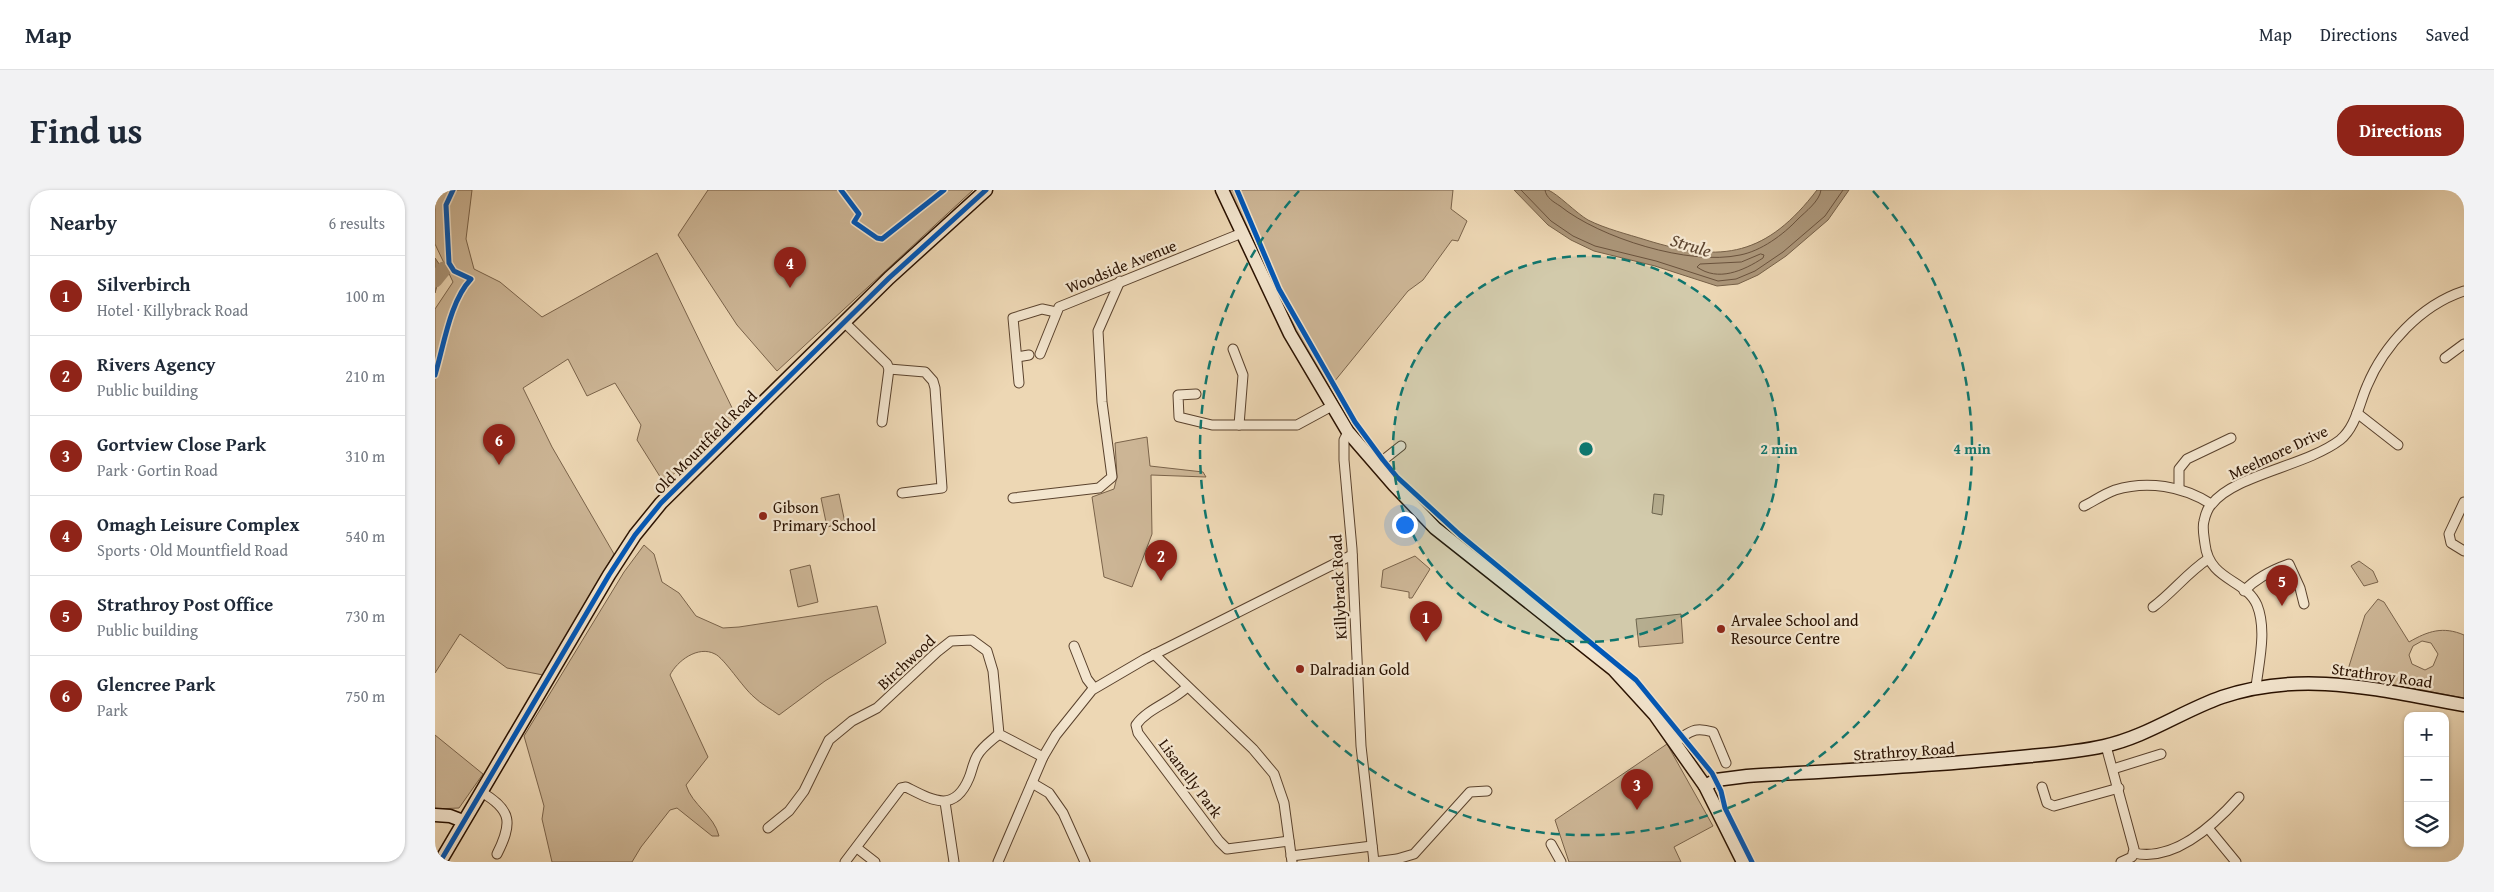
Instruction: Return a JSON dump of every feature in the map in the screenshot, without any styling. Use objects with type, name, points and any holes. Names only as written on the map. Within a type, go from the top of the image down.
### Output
[{"type":"street","name":"Old Mountfield Road","points":[[440,862],[635,535],[666,498],[844,322],[889,278],[986,190]]},
{"type":"street","points":[[1222,190],[1290,334],[1349,432],[1394,485],[1457,547],[1613,669],[1655,715],[1705,786],[1743,862]]},
{"type":"street","name":"Woodside Avenue","points":[[1040,354],[1059,308],[1120,281],[1242,233]]},
{"type":"street","points":[[1013,498],[1099,488],[1112,477],[1102,402],[1098,332],[1120,281]]},
{"type":"street","name":"Meelmore Drive","points":[[2211,504],[2245,481],[2295,464],[2341,439],[2351,428],[2367,386],[2390,346],[2418,316],[2451,295],[2464,291]]},
{"type":"street","points":[[1019,383],[1013,318],[1042,309],[1056,312]]},
{"type":"street","points":[[844,322],[889,368],[882,422]]},
{"type":"street","points":[[2445,358],[2464,344]]},
{"type":"street","points":[[1233,349],[1243,375],[1239,425]]},
{"type":"street","points":[[1017,357],[1029,355]]},
{"type":"street","points":[[889,368],[925,372],[933,381],[935,388],[941,488],[902,493]]},
{"type":"street","points":[[1196,394],[1178,395],[1179,417],[1212,425],[1297,425],[1332,406]]},
{"type":"street","points":[[2357,413],[2398,445]]},
{"type":"street","name":"Killybrack Road","points":[[1349,432],[1344,440],[1344,460],[1352,554],[1361,746],[1374,862]]},
{"type":"street","points":[[2179,489],[2179,469],[2187,459],[2231,438]]},
{"type":"street","points":[[1377,465],[1401,446]]},
{"type":"street","points":[[2083,506],[2113,491],[2135,485],[2179,489],[2197,495],[2211,504],[2204,527],[2207,559],[2216,569],[2256,602],[2262,619],[2256,687]]},
{"type":"street","points":[[2464,502],[2449,534],[2451,543],[2464,551]]},
{"type":"street","points":[[998,862],[1019,808],[1043,757],[1056,735],[1094,688],[1154,654],[1352,554]]},
{"type":"street","points":[[2153,606],[2171,593],[2188,573],[2207,559]]},
{"type":"street","points":[[2244,591],[2274,569],[2289,564],[2301,588],[2304,604]]},
{"type":"street","name":"Birchwood","points":[[768,828],[789,811],[804,791],[829,740],[853,721],[877,708],[937,652],[951,642],[972,640],[987,651],[993,671],[999,734]]},
{"type":"street","points":[[1074,646],[1085,673],[1094,688]]},
{"type":"street","points":[[1154,654],[1253,748],[1274,774],[1284,803],[1292,859],[1372,846]]},
{"type":"street","name":"Strathroy Road","points":[[1705,786],[1716,780],[1747,776],[1961,763],[2063,753],[2106,746],[2159,726],[2197,707],[2256,687],[2316,683],[2358,685],[2464,705]]},
{"type":"street","name":"Lisanelly Park","points":[[1187,687],[1177,697],[1141,718],[1136,725],[1138,733],[1227,848],[1289,841]]},
{"type":"street","points":[[1674,742],[1693,730],[1700,728],[1713,732],[1726,763]]},
{"type":"street","points":[[845,862],[901,788],[906,787],[935,802],[945,802],[954,799],[969,779],[976,757],[999,734],[1043,757]]},
{"type":"street","points":[[2106,746],[2119,788],[2134,853]]},
{"type":"street","points":[[2113,768],[2161,754]]},
{"type":"street","points":[[1032,783],[1049,793],[1063,813],[1085,862]]},
{"type":"street","points":[[2042,787],[2047,803],[2054,806],[2119,788]]},
{"type":"street","points":[[1374,862],[1397,859],[1414,854],[1470,792],[1487,791]]},
{"type":"street","points":[[481,792],[499,803],[507,814],[509,827],[497,854]]},
{"type":"street","points":[[2134,853],[2147,855],[2190,842],[2208,828],[2239,796]]},
{"type":"street","points":[[945,802],[954,862]]},
{"type":"street","points":[[435,815],[450,816],[463,821]]},
{"type":"street","points":[[2208,828],[2236,862]]},
{"type":"street","points":[[1551,844],[1561,862]]},
{"type":"street","points":[[857,848],[875,862]]},
{"type":"street","points":[[2121,862],[2129,859],[2134,853]]},
{"type":"shaded area","points":[[435,190],[472,190],[466,239],[474,269],[500,282],[542,317],[657,253],[736,416],[664,483],[637,440],[641,425],[615,383],[587,396],[568,359],[523,388],[552,447],[614,554],[543,675],[507,668],[460,634],[435,673],[435,309],[453,282],[435,244]]},
{"type":"shaded area","points":[[708,190],[973,190],[777,371],[737,325],[678,235]]},
{"type":"shaded area","points":[[1222,190],[1453,190],[1451,209],[1467,221],[1458,241],[1452,240],[1423,280],[1408,291],[1325,393]]},
{"type":"shaded area","points":[[1147,437],[1150,466],[1203,472],[1206,477],[1151,475],[1152,534],[1132,587],[1104,577],[1092,497],[1114,489],[1117,477],[1115,443]]},
{"type":"shaded area","points":[[839,494],[845,523],[827,527],[821,498]]},
{"type":"shaded area","points":[[1654,494],[1664,495],[1662,515],[1652,513]]},
{"type":"shaded area","points":[[644,545],[654,554],[662,582],[679,593],[696,616],[723,628],[877,606],[886,643],[825,681],[779,715],[754,697],[715,654],[702,652],[689,656],[670,675],[708,757],[686,785],[693,798],[713,822],[719,836],[712,836],[677,808],[670,810],[641,847],[632,862],[552,862],[542,819],[544,806],[524,736],[624,572]]},
{"type":"shaded area","points":[[1415,556],[1430,569],[1412,598],[1409,598],[1409,592],[1381,587],[1383,570]]},
{"type":"shaded area","points":[[2359,561],[2373,571],[2378,582],[2364,586],[2351,566]]},
{"type":"shaded area","points":[[810,565],[818,602],[798,607],[790,570]]},
{"type":"shaded area","points":[[2378,599],[2384,602],[2409,642],[2423,635],[2442,630],[2464,635],[2464,698],[2346,676],[2365,615]],"holes":[[[2422,641],[2431,643],[2438,654],[2433,666],[2425,670],[2412,664],[2409,655],[2413,646]]]},
{"type":"shaded area","points":[[1681,614],[1683,643],[1639,647],[1636,619]]},
{"type":"shaded area","points":[[435,735],[483,774],[459,808],[435,809]]},
{"type":"shaded area","points":[[1667,744],[1713,826],[1674,847],[1681,862],[1569,862],[1555,820]]},
{"type":"water","points":[[1514,190],[1548,190],[1588,220],[1609,229],[1673,247],[1721,252],[1742,248],[1761,241],[1780,229],[1817,190],[1849,190],[1828,220],[1786,256],[1758,275],[1738,284],[1717,286],[1655,266],[1594,251],[1571,240],[1548,225]]},
{"type":"water","points":[[435,258],[442,268],[435,293]]},
{"type":"waterway","points":[[435,280],[444,269]]},
{"type":"cycle path","points":[[435,375],[453,311],[464,288],[471,279],[454,271],[449,263],[446,205],[453,190]]},
{"type":"cycle path","points":[[841,190],[859,214],[854,222],[877,238],[882,239],[944,190]]},
{"type":"cycle path","points":[[440,862],[609,575],[635,535],[661,503],[889,278],[986,190]]},
{"type":"cycle path","points":[[1237,190],[1279,289],[1355,422],[1383,460],[1397,477],[1460,535],[1636,680],[1712,773],[1721,791],[1725,808],[1752,862]]},
{"type":"place","name":"Omagh Leisure Complex","points":[[790,288]]},
{"type":"place","name":"Glencree Park","points":[[499,465]]},
{"type":"place","name":"Gibson Primary School","points":[[763,516]]},
{"type":"place","name":"Rivers Agency","points":[[1161,581]]},
{"type":"place","name":"Strathroy Post Office","points":[[2282,606]]},
{"type":"place","name":"Arvalee School and Resource Centre","points":[[1721,629]]},
{"type":"place","name":"Silverbirch","points":[[1426,642]]},
{"type":"place","name":"Dalradian Gold","points":[[1300,669]]},
{"type":"place","name":"Gortview Close Park","points":[[1637,810]]},
{"type":"water label","name":"Strule","points":[[1691,245]]}]
